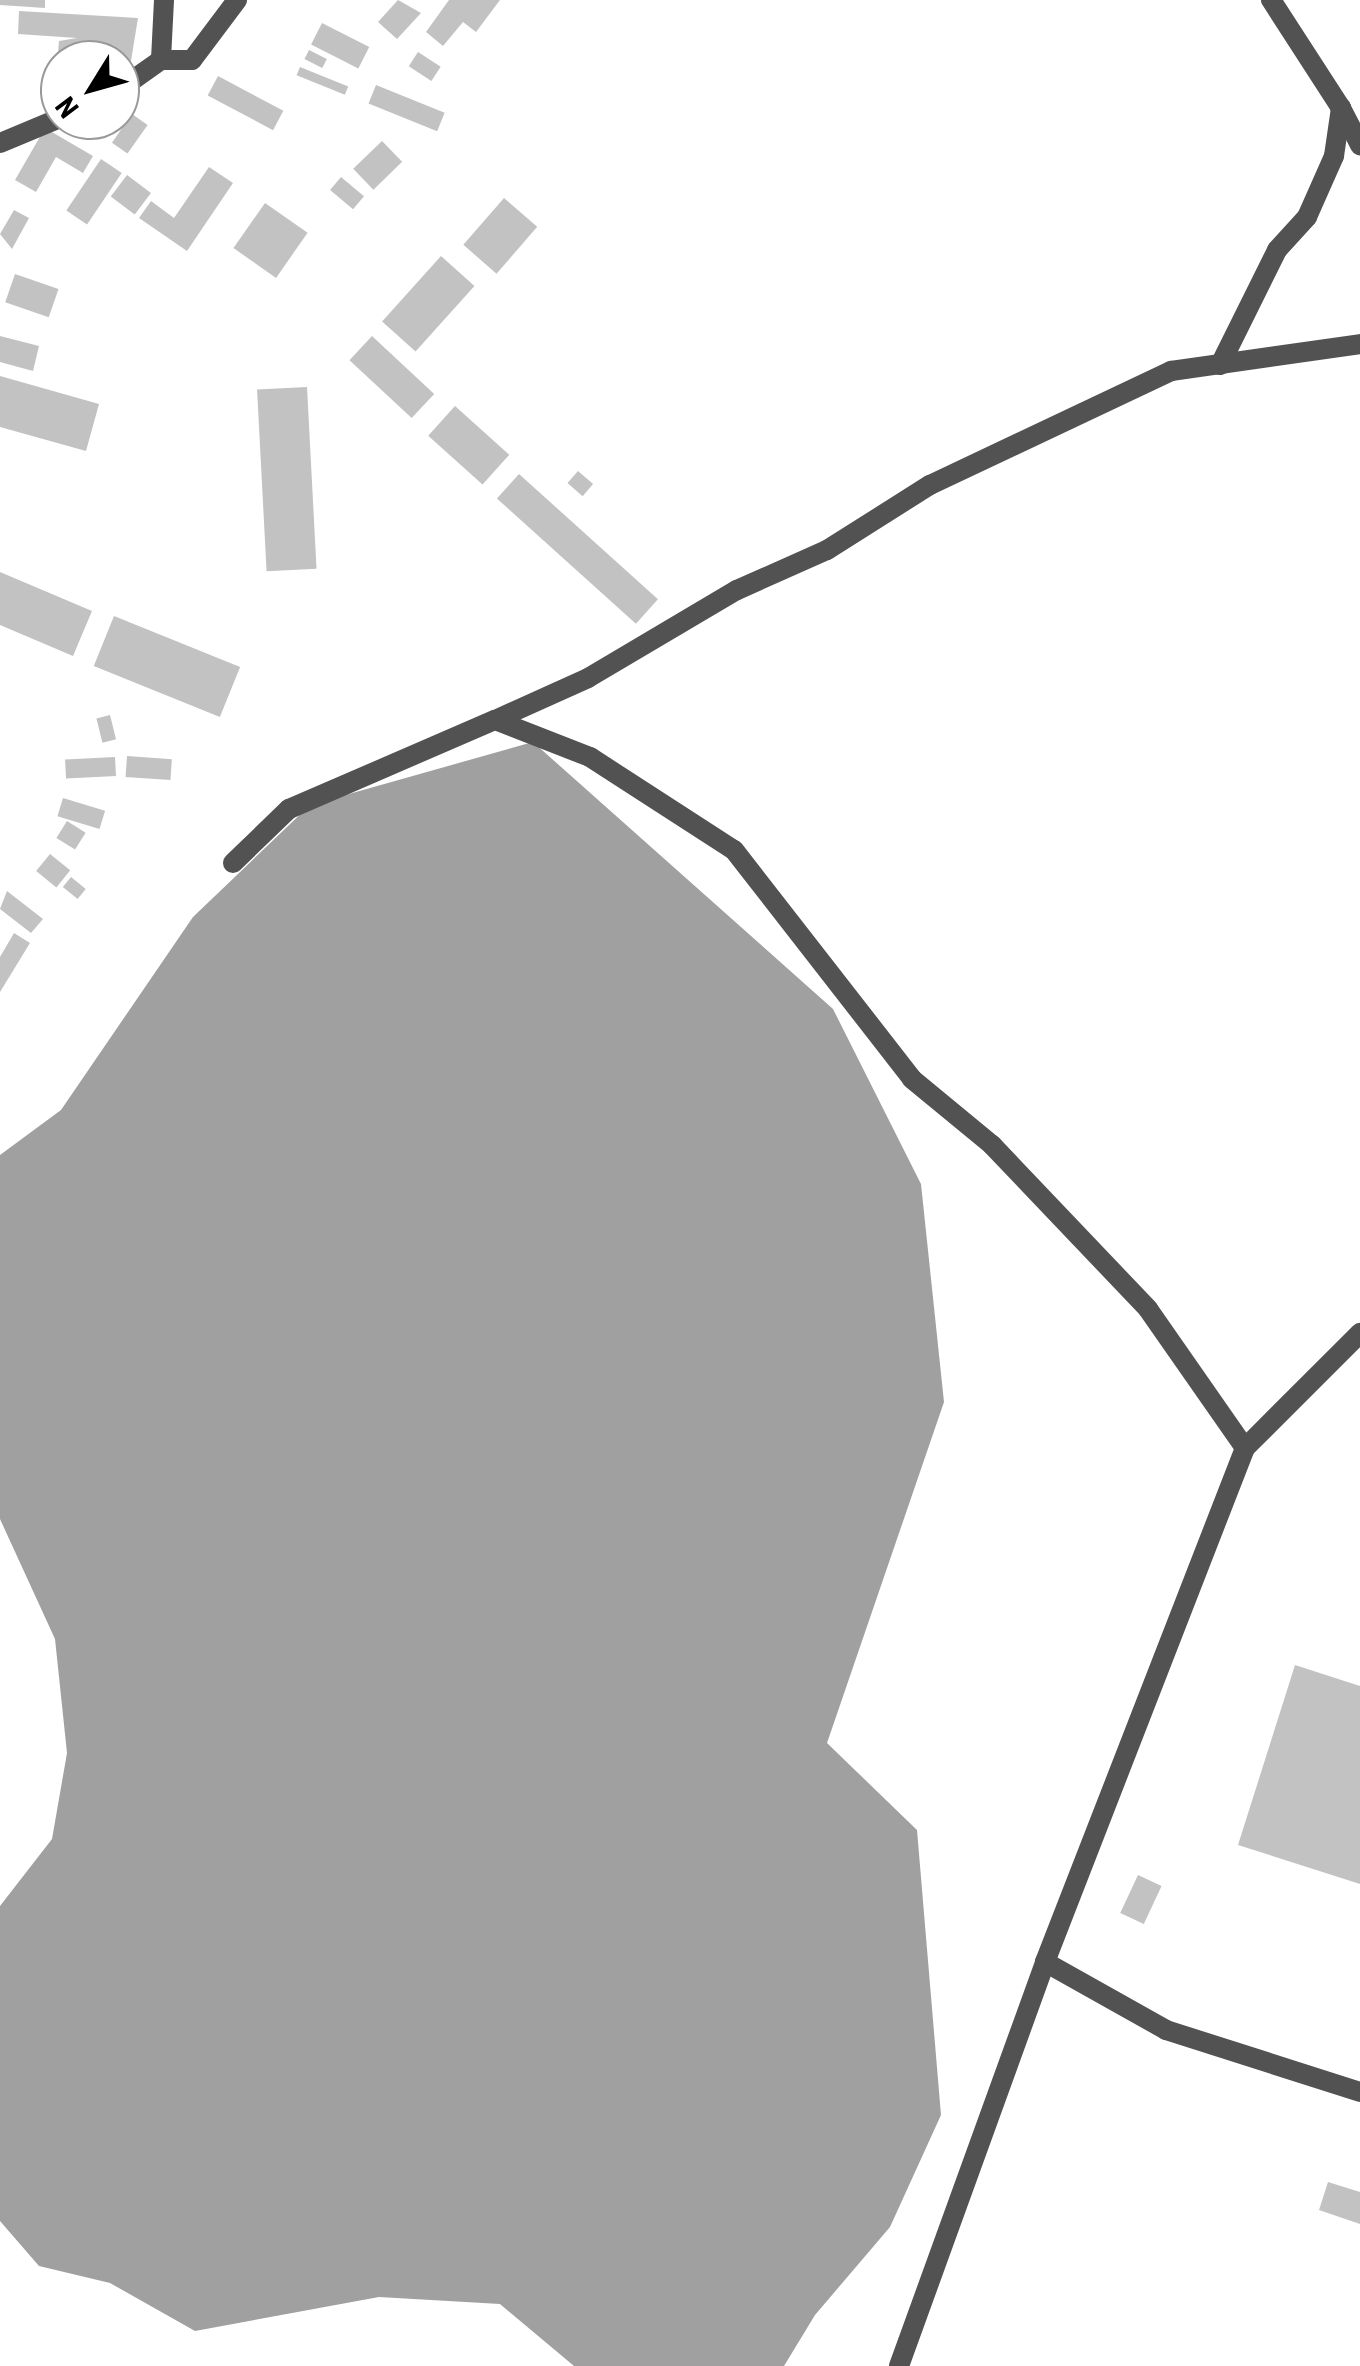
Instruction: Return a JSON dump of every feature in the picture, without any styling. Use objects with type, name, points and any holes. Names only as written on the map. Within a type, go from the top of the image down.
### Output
[{"type":"street","points":[[161,60],[164,0]]},
{"type":"street","points":[[140,75],[161,60],[192,60],[237,0]]},
{"type":"street","points":[[1271,0],[1341,108],[1360,145]]},
{"type":"street","points":[[1220,365],[1277,250],[1308,217],[1334,156],[1341,108]]},
{"type":"street","points":[[0,143],[40,126]]},
{"type":"street","points":[[233,863],[289,809],[588,678],[660,632],[827,550],[930,485],[1170,371],[1360,344]]},
{"type":"street","points":[[495,720],[590,757],[734,850],[912,1079],[992,1146],[1148,1309],[1245,1448]]},
{"type":"street","points":[[898,2366],[1045,1962],[1245,1448],[1360,1333]]},
{"type":"street","points":[[1045,1962],[1166,2030],[1360,2092]]},
{"type":"shaded area","points":[[533,742],[833,1009],[921,1184],[944,1402],[827,1743],[917,1830],[941,2115],[890,2227],[815,2315],[784,2366],[574,2366],[500,2304],[379,2297],[195,2331],[110,2283],[39,2266],[0,2221],[0,1906],[52,1839],[67,1753],[55,1639],[0,1519],[0,1155],[61,1110],[193,917],[310,805]]},
{"type":"building","points":[[0,0],[45,0],[45,8],[0,5]]},
{"type":"building","points":[[398,0],[421,13],[397,39],[378,22]]},
{"type":"building","points":[[449,0],[500,0],[476,32],[463,22],[443,46],[426,32]]},
{"type":"building","points":[[19,11],[138,18],[134,40],[65,40],[77,38],[18,34]]},
{"type":"building","points":[[322,23],[369,47],[358,68],[311,44]]},
{"type":"building","points":[[309,50],[327,59],[322,68],[304,59]]},
{"type":"building","points":[[418,52],[441,67],[431,81],[409,66]]},
{"type":"building","points":[[300,67],[348,86],[345,95],[297,75]]},
{"type":"building","points":[[218,76],[283,111],[273,130],[208,95]]},
{"type":"building","points":[[376,85],[445,113],[437,131],[369,104]]},
{"type":"building","points":[[40,137],[40,140],[66,140],[93,156],[83,173],[56,157],[36,192],[15,180]]},
{"type":"building","points":[[114,140],[137,140],[127,154],[112,143]]},
{"type":"building","points":[[382,141],[402,162],[373,190],[353,169]]},
{"type":"building","points":[[101,159],[122,173],[87,224],[66,210]]},
{"type":"building","points":[[209,167],[233,183],[187,251],[139,218],[151,201],[174,218]]},
{"type":"building","points":[[127,175],[151,193],[135,215],[111,197]]},
{"type":"building","points":[[341,177],[364,196],[353,209],[330,190]]},
{"type":"building","points":[[504,198],[537,227],[497,274],[463,245]]},
{"type":"building","points":[[265,203],[308,233],[276,278],[233,248]]},
{"type":"building","points":[[14,210],[29,218],[12,249],[0,234]]},
{"type":"building","points":[[441,256],[474,286],[416,352],[382,321]]},
{"type":"building","points":[[15,274],[58,289],[49,317],[5,302]]},
{"type":"building","points":[[0,336],[39,346],[33,371],[0,362]]},
{"type":"building","points":[[372,336],[434,394],[412,418],[349,360]]},
{"type":"building","points":[[0,376],[99,404],[86,451],[0,427]]},
{"type":"building","points":[[307,387],[317,569],[267,571],[257,390]]},
{"type":"building","points":[[455,406],[509,455],[482,485],[428,436]]},
{"type":"building","points":[[578,471],[593,484],[583,496],[568,483]]},
{"type":"building","points":[[519,474],[658,599],[636,624],[497,499]]},
{"type":"building","points":[[0,572],[92,611],[73,656],[0,625]]},
{"type":"building","points":[[114,616],[240,667],[220,717],[94,666]]},
{"type":"building","points":[[110,715],[116,739],[102,743],[96,718]]},
{"type":"building","points":[[127,756],[172,759],[170,780],[126,777]]},
{"type":"building","points":[[115,757],[116,776],[66,779],[65,760]]},
{"type":"building","points":[[63,798],[105,811],[100,829],[57,816]]},
{"type":"building","points":[[67,821],[86,833],[75,850],[56,838]]},
{"type":"building","points":[[50,854],[70,870],[56,887],[36,871]]},
{"type":"building","points":[[71,877],[86,889],[78,899],[63,887]]},
{"type":"building","points":[[7,891],[43,919],[31,933],[0,909]]},
{"type":"building","points":[[14,933],[30,943],[0,992],[0,957]]},
{"type":"building","points":[[1295,1665],[1360,1686],[1360,1884],[1238,1845]]},
{"type":"building","points":[[1138,1875],[1162,1886],[1144,1924],[1120,1913]]},
{"type":"building","points":[[1328,2182],[1360,2192],[1360,2224],[1319,2210]]}]
